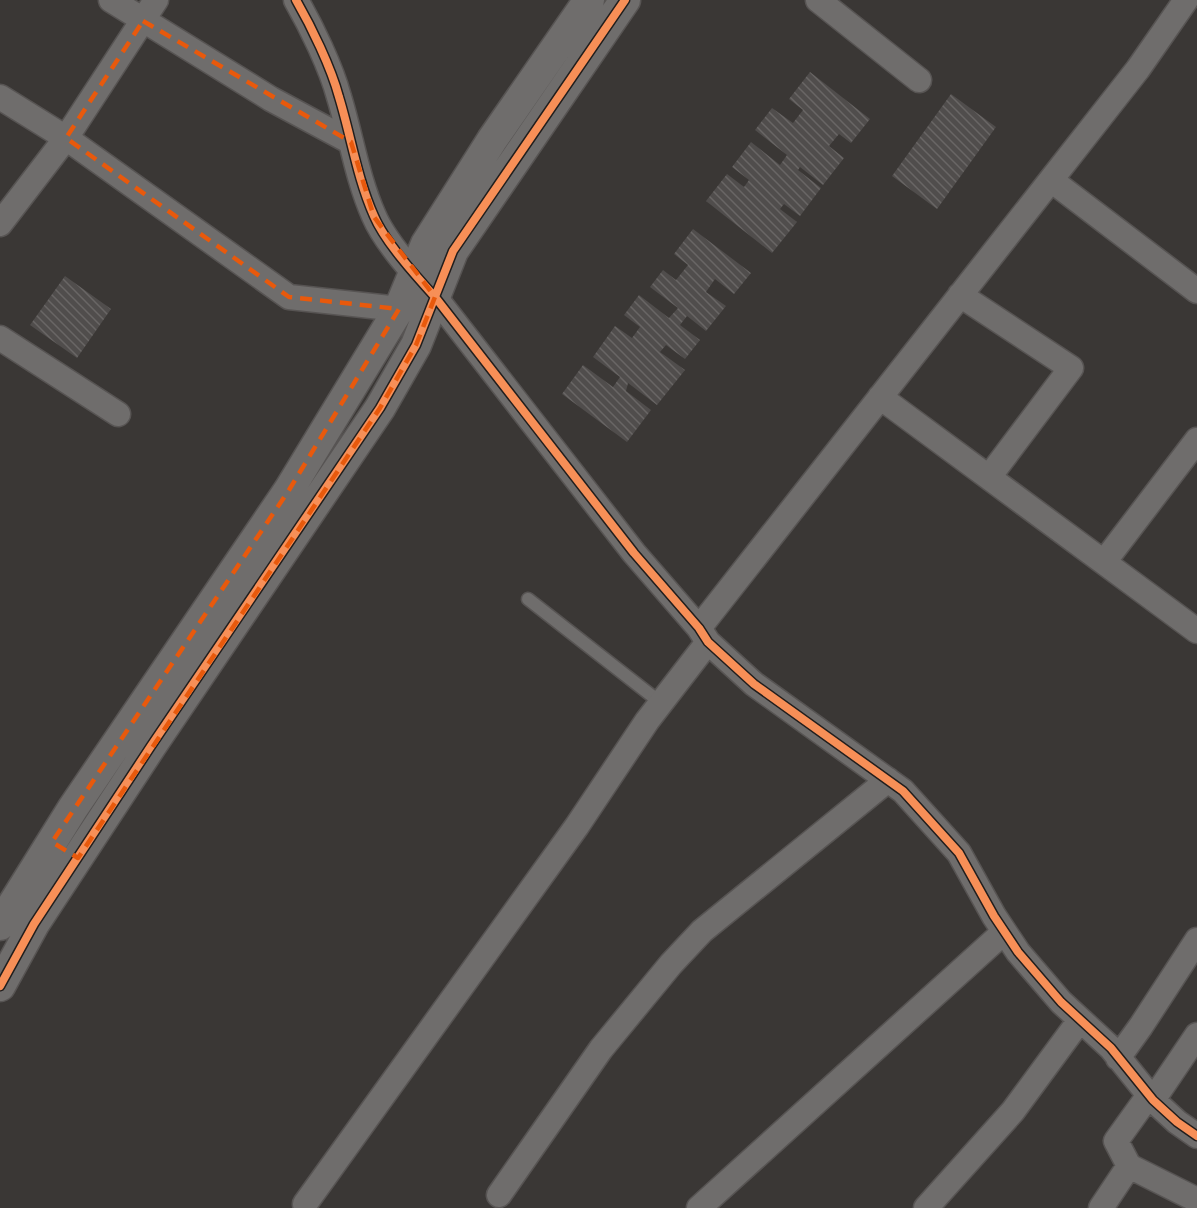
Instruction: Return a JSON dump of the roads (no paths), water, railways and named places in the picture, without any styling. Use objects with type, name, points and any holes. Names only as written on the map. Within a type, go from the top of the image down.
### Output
[{"type":"street","points":[[111,0],[271,99],[351,142]]},
{"type":"street","points":[[0,224],[66,138],[156,0]]},
{"type":"street","points":[[296,0],[339,95],[374,217],[413,274],[435,297],[634,553],[704,635],[753,684],[903,791],[958,853],[1018,952],[1061,1002],[1118,1058],[1151,1098],[1177,1122],[1197,1136]]},
{"type":"street","points":[[0,925],[52,842],[289,490],[399,309],[426,244],[492,140],[589,0]]},
{"type":"street","points":[[0,986],[34,924],[151,746],[380,408],[416,345],[453,252],[625,0]]},
{"type":"street","points":[[818,0],[920,80]]},
{"type":"street","points":[[305,1204],[577,826],[661,703],[704,635],[880,397],[1138,69],[1186,0]]},
{"type":"street","points":[[0,97],[66,138],[289,297],[399,309]]},
{"type":"street","points":[[1051,180],[1197,291]]},
{"type":"street","points":[[960,295],[1071,368],[989,477]]},
{"type":"street","points":[[0,338],[118,414]]},
{"type":"street","points":[[880,397],[1197,631]]},
{"type":"street","points":[[1104,562],[1192,455]]},
{"type":"street","points":[[499,1195],[601,1049],[671,964],[702,931],[888,780]]},
{"type":"street","points":[[52,842],[78,858]]},
{"type":"street","points":[[699,1208],[1004,932]]},
{"type":"street","points":[[1118,1058],[1142,1026],[1197,940]]},
{"type":"street","points":[[926,1208],[1013,1111],[1080,1020]]},
{"type":"street","points":[[1197,1035],[1116,1141],[1130,1166],[1197,1200]]},
{"type":"street","points":[[1101,1208],[1130,1166]]},
{"type":"lane","points":[[528,599],[661,703]]}]
